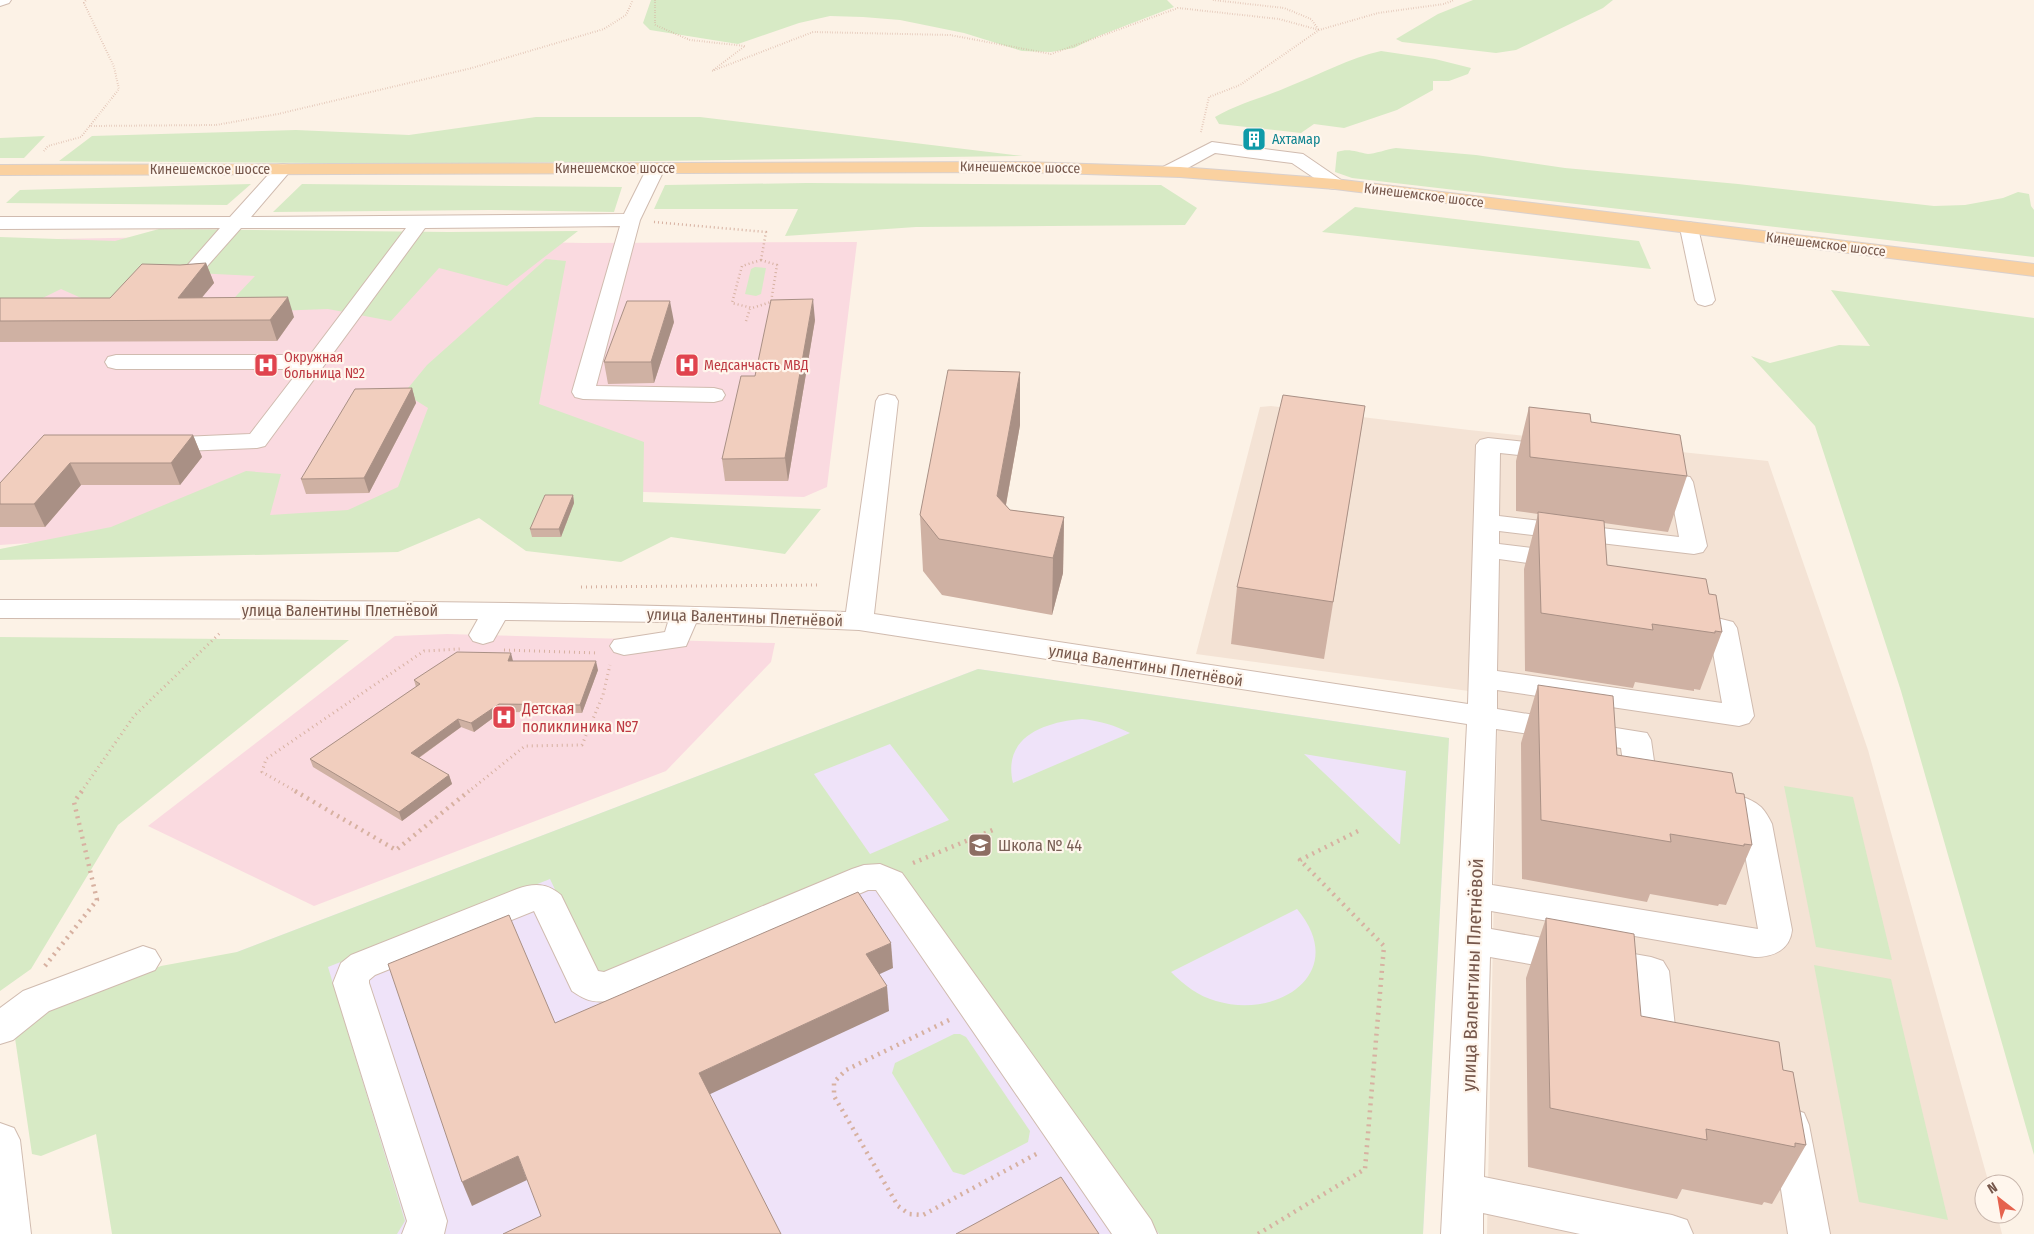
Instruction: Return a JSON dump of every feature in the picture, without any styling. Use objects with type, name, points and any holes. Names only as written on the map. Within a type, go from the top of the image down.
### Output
[{"type":"main road","name":"Кинешемское шоссе","points":[[0,170],[1024,167],[1170,170],[1263,176],[1335,184],[2034,270]]},
{"type":"street","points":[[0,2],[4,0]]},
{"type":"street","points":[[1170,170],[1212,147],[1297,158],[1335,184]]},
{"type":"street","points":[[656,168],[631,220],[583,392],[714,395]]},
{"type":"street","points":[[187,277],[283,169]]},
{"type":"street","points":[[0,223],[631,220]]},
{"type":"street","points":[[138,445],[257,441],[318,362],[359,302],[420,222]]},
{"type":"street","points":[[1689,228],[1704,300]]},
{"type":"street","points":[[116,362],[318,362]]},
{"type":"street","points":[[859,621],[887,401]]},
{"type":"street","name":"улица Валентины Плетнёвой","points":[[1462,1234],[1482,716],[1488,445],[1576,454]]},
{"type":"street","points":[[1486,522],[1694,546],[1681,482],[1625,475]]},
{"type":"street","points":[[1486,550],[1589,564]]},
{"type":"street","name":"улица Валентины Плетнёвой","points":[[0,609],[253,609],[486,636],[685,614],[859,621],[1482,716]]},
{"type":"street","points":[[618,649],[676,640],[685,614]]},
{"type":"street","points":[[1483,678],[1739,716],[1723,628],[1658,619]]},
{"type":"street","points":[[1475,895],[1755,943],[1765,943],[1774,937],[1775,930],[1756,824],[1752,817],[1744,810],[1731,806],[1661,795],[1651,791],[1640,778],[1636,740],[1482,716]]},
{"type":"street","points":[[423,1234],[427,1222],[351,983],[353,973],[363,965],[528,898],[542,897],[549,904],[585,981],[595,988],[608,986],[864,878],[880,877],[890,882],[1136,1234]]},
{"type":"street","points":[[1474,940],[1651,971],[1657,1030],[1661,1037],[1679,1050],[1705,1054]]},
{"type":"street","points":[[0,1030],[36,1001],[143,960]]},
{"type":"street","points":[[1785,1095],[1809,1234]]},
{"type":"street","points":[[0,1140],[10,1234]]},
{"type":"street","points":[[1464,1191],[1672,1234]]},
{"type":"path","points":[[40,157],[48,146],[80,137],[119,89],[117,73],[89,18],[84,3],[86,0]]},
{"type":"path","points":[[89,126],[216,125],[287,112],[472,68],[604,29],[626,16],[632,0]]},
{"type":"path","points":[[656,0],[655,25],[690,40],[745,46],[712,71],[813,32],[950,35],[1051,54],[1178,8],[1279,19],[1318,30]]},
{"type":"path","points":[[1213,0],[1284,8],[1310,19],[1318,30]]},
{"type":"path","points":[[1212,147],[1199,139],[1209,97],[1240,85],[1318,30],[1378,13],[1444,4],[1454,0]]},
{"type":"path","points":[[631,220],[766,232],[762,260]]},
{"type":"path","points":[[762,260],[777,265],[771,302],[758,308],[750,309],[742,308],[732,303],[742,266],[762,260]]},
{"type":"path","points":[[746,321],[750,309]]},
{"type":"path","points":[[42,970],[96,900],[74,802],[134,716],[225,628],[253,609]]},
{"type":"path","points":[[486,636],[618,649],[603,694],[582,745],[525,746],[396,850],[262,772],[266,759],[424,651],[486,636]]},
{"type":"path","points":[[880,877],[995,829]]},
{"type":"path","points":[[1258,1234],[1366,1169],[1384,946],[1300,860],[1360,830]]},
{"type":"path","points":[[977,1006],[846,1070],[834,1082],[834,1096],[898,1206],[909,1214],[924,1215],[1068,1136]]},
{"type":"shaded area","name":"Окружная больница №2","points":[[223,236],[583,243],[857,242],[827,487],[804,497],[482,487],[385,518],[0,545],[0,240]]},
{"type":"shaded area","points":[[1271,406],[1469,430],[1768,461],[1868,750],[1986,1174],[1974,1174],[1974,1224],[2000,1224],[2002,1234],[1487,1234],[1498,695],[1196,654],[1260,407]]},
{"type":"shaded area","name":"Детская поликлиника №7","points":[[447,634],[775,643],[771,662],[666,771],[314,906],[148,826],[395,636]]},
{"type":"shaded area","name":"Школа № 44","points":[[978,669],[1449,738],[1423,1234],[307,1234],[237,952]]},
{"type":"green space","points":[[651,0],[1167,0],[1174,7],[1096,37],[1074,48],[1051,52],[1022,51],[964,33],[900,20],[830,16],[799,23],[738,44],[650,30],[643,23]]},
{"type":"green space","points":[[1473,0],[1613,0],[1603,8],[1516,50],[1496,53],[1402,42],[1396,39],[1438,14]]},
{"type":"green space","points":[[1381,51],[1435,59],[1471,68],[1468,74],[1449,81],[1433,81],[1433,90],[1397,110],[1344,128],[1314,124],[1301,133],[1219,124],[1215,117],[1346,62]]},
{"type":"green space","points":[[536,117],[700,117],[1023,156],[442,164],[59,161],[92,136],[296,130],[409,135]]},
{"type":"green space","points":[[45,136],[24,158],[0,158],[0,138]]},
{"type":"green space","points":[[1396,148],[1476,155],[1565,168],[1738,184],[1934,206],[1965,205],[2003,198],[2018,192],[2029,194],[2031,206],[2034,210],[2034,257],[1352,178],[1335,172],[1337,152],[1349,150],[1368,154]]},
{"type":"green space","points":[[807,183],[1161,185],[1197,208],[1185,225],[916,227],[785,236],[798,209],[654,209],[665,185]]},
{"type":"green space","points":[[251,184],[227,205],[6,203],[20,190]]},
{"type":"green space","points":[[302,184],[622,187],[614,212],[490,210],[273,212]]},
{"type":"green space","points":[[1355,207],[1639,241],[1651,269],[1322,232]]},
{"type":"green space","points":[[159,229],[449,232],[578,231],[507,286],[439,268],[391,321],[328,309],[220,313],[255,276],[156,271],[106,309],[61,289],[16,311],[0,307],[0,237],[115,241]]},
{"type":"green space","points":[[546,259],[566,261],[539,404],[644,442],[643,502],[821,509],[785,554],[671,537],[621,562],[526,551],[479,518],[398,552],[0,560],[0,549],[111,527],[246,471],[281,474],[270,515],[348,510],[398,487],[428,408],[404,393],[427,365]]},
{"type":"green space","points":[[755,267],[766,268],[761,294],[756,296],[745,294],[751,269]]},
{"type":"green space","points":[[1831,290],[2034,318],[2034,1155],[1901,691],[1815,426],[1751,356],[1770,363],[1839,345],[1870,346]]},
{"type":"green space","points":[[0,637],[349,640],[118,825],[31,969],[0,991]]},
{"type":"green space","points":[[978,669],[1449,738],[1423,1234],[1159,1234],[905,878],[865,870],[613,977],[596,975],[550,879],[328,967],[405,1221],[397,1234],[112,1234],[96,1134],[41,1156],[32,1154],[15,1038],[46,1011],[161,966],[237,952]],"holes":[[[1082,719],[1095,721],[1130,733],[1013,783],[1011,767],[1014,754],[1020,743],[1041,728]],[[890,744],[949,820],[870,854],[814,774]],[[1304,754],[1406,771],[1399,844]],[[1297,909],[1311,932],[1316,953],[1311,971],[1300,986],[1283,997],[1263,1004],[1240,1005],[1209,999],[1192,990],[1171,972]]]},
{"type":"green space","points":[[1784,786],[1853,797],[1892,960],[1816,947]]},
{"type":"green space","points":[[1814,965],[1891,979],[1948,1220],[1859,1202]]},
{"type":"green space","points":[[954,1034],[966,1037],[1030,1131],[1028,1142],[964,1175],[953,1172],[892,1073],[895,1063]]},
{"type":"building","points":[[206,263],[178,298],[288,297],[270,320],[0,321],[0,298],[110,298],[142,264],[180,265]]},
{"type":"building","points":[[813,299],[785,458],[722,459],[741,376],[755,376],[771,300]]},
{"type":"building","points":[[627,301],[670,301],[651,362],[604,362]]},
{"type":"building","points":[[948,370],[1020,372],[997,496],[1010,510],[1064,517],[1053,558],[939,539],[920,515]]},
{"type":"building","points":[[412,388],[364,478],[301,479],[355,389]]},
{"type":"building","points":[[1283,395],[1365,406],[1333,602],[1237,587]]},
{"type":"building","points":[[1529,407],[1590,414],[1591,422],[1680,435],[1687,476],[1530,457]]},
{"type":"building","points":[[44,435],[193,435],[171,463],[70,463],[34,504],[0,504],[0,483]]},
{"type":"building","points":[[545,495],[573,495],[559,529],[530,529]]},
{"type":"building","points":[[1538,512],[1604,521],[1607,565],[1706,579],[1709,594],[1716,595],[1722,632],[1715,631],[1715,633],[1652,624],[1653,630],[1541,613]]},
{"type":"building","points":[[457,652],[511,653],[508,661],[596,661],[580,705],[499,704],[471,723],[458,719],[411,753],[449,775],[399,812],[310,759],[420,684],[414,680]]},
{"type":"building","points":[[1538,685],[1613,696],[1617,755],[1732,773],[1736,793],[1744,794],[1752,845],[1744,844],[1744,846],[1670,834],[1671,842],[1541,820]]},
{"type":"building","points":[[858,892],[891,943],[866,954],[887,986],[699,1073],[781,1234],[503,1234],[541,1216],[518,1156],[462,1182],[388,964],[509,915],[555,1023]]},
{"type":"building","points":[[1546,918],[1634,934],[1641,1016],[1779,1042],[1783,1070],[1793,1072],[1806,1145],[1795,1143],[1795,1147],[1706,1129],[1707,1140],[1550,1108]]},
{"type":"building","points":[[1061,1177],[1099,1234],[956,1234]]},
{"type":"place","name":"Ахтамар","points":[[1254,139]]},
{"type":"place","name":"Окружная больница №2","points":[[266,365]]},
{"type":"place","name":"Медсанчасть МВД","points":[[687,365]]},
{"type":"place","name":"Детская поликлиника №7","points":[[504,717]]},
{"type":"place","name":"Школа № 44","points":[[980,845]]}]
